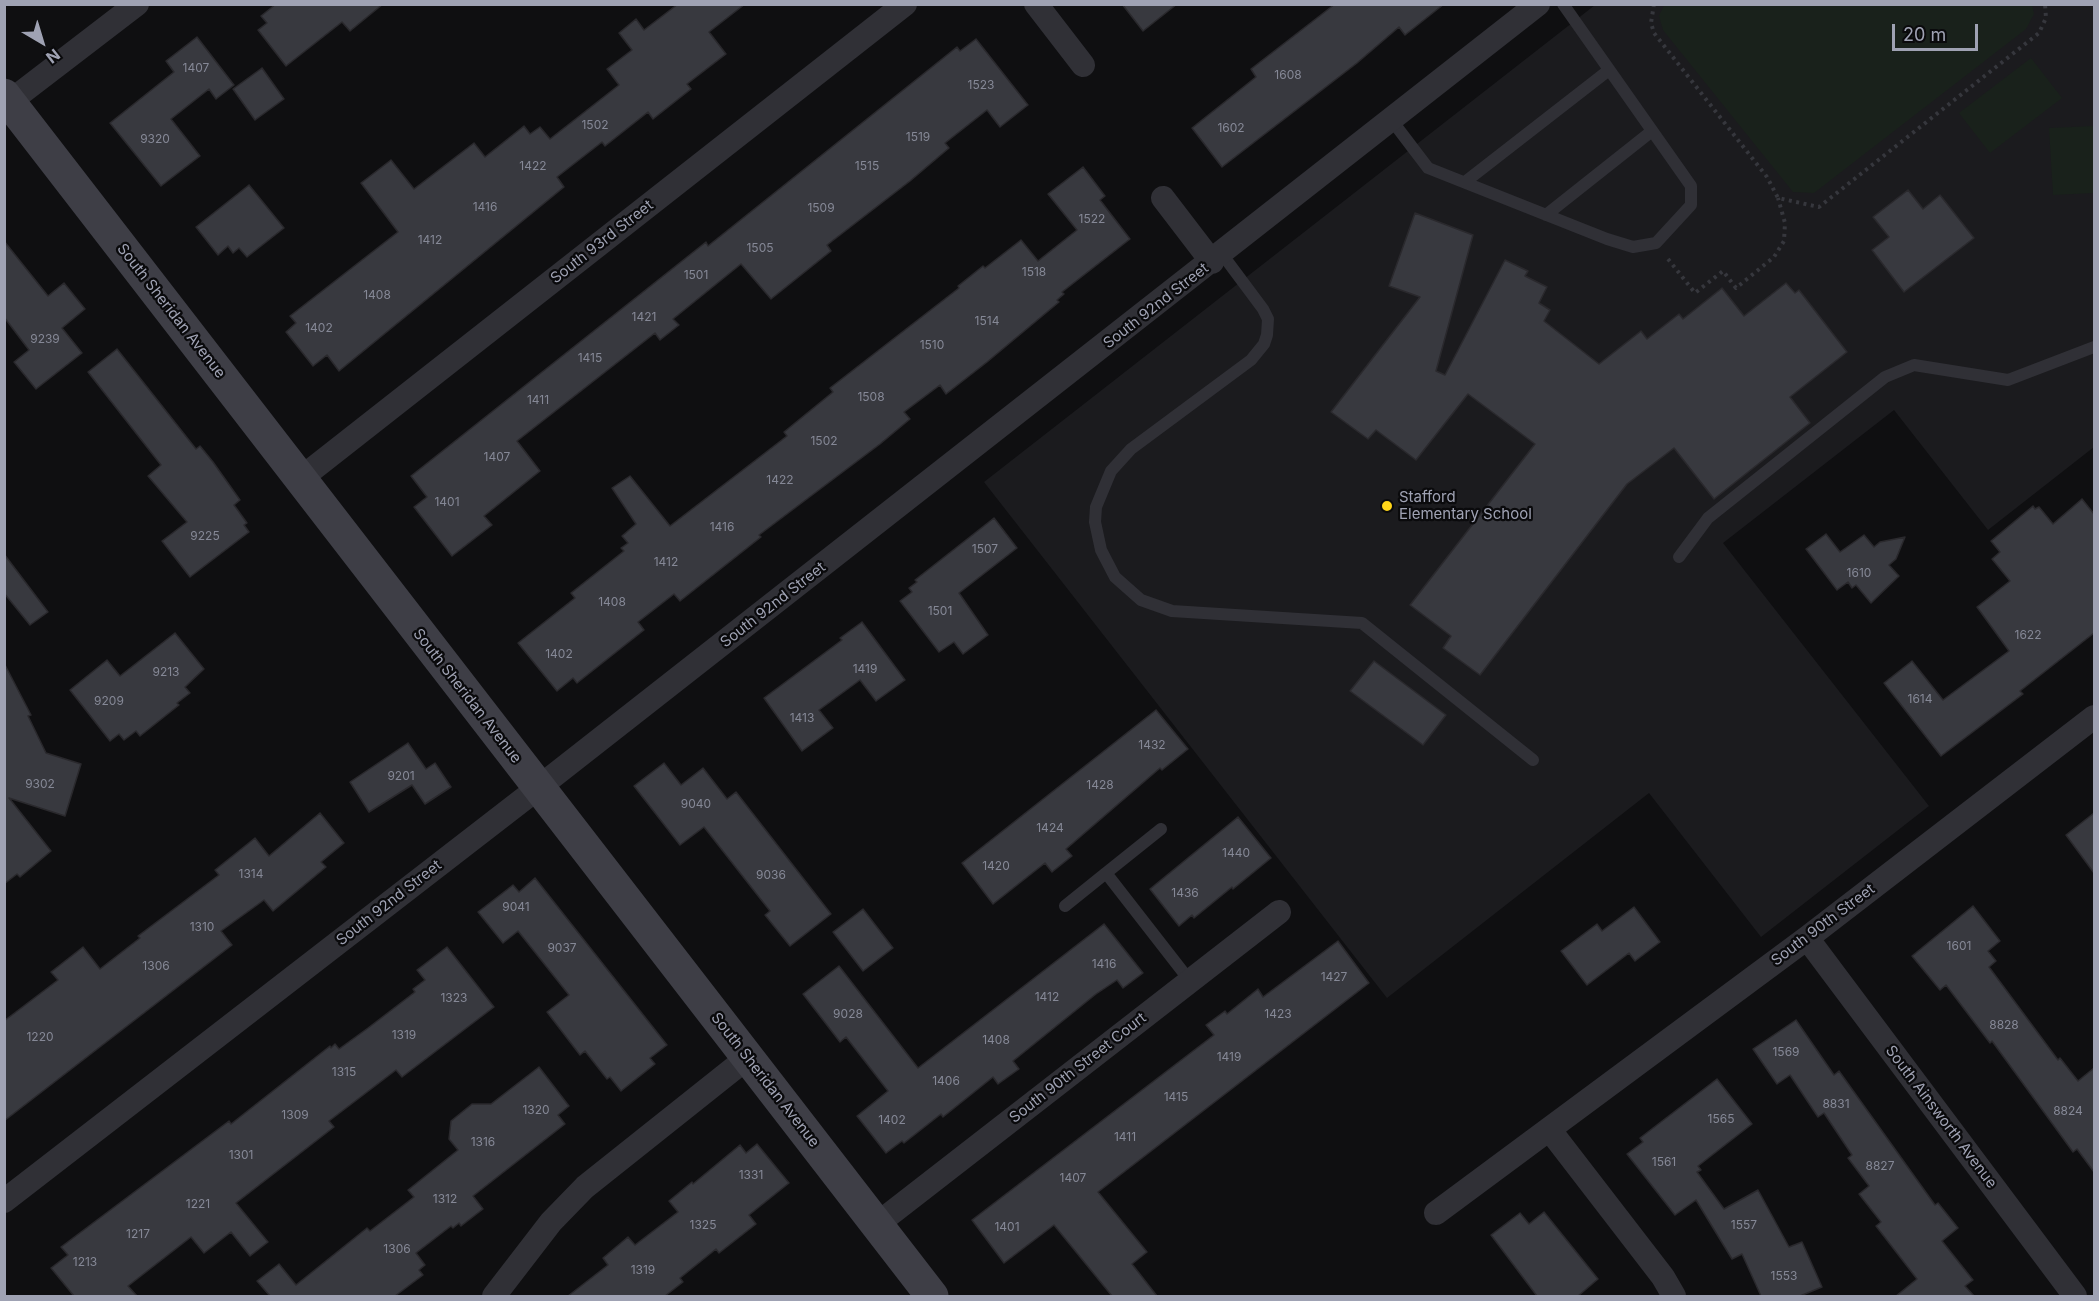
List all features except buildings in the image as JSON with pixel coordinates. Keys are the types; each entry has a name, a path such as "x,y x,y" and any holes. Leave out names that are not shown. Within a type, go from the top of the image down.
{"street":[{"path":"7,101 137,4"},
{"name":"South 93rd Street","path":"300,479 905,4"},
{"path":"1036,4 1083,64"},
{"name":"South 92nd Street","path":"4,1201 538,788 1217,258 1390,118 1538,4"},
{"name":"South Sheridan Avenue","path":"7,101 932,1296"},
{"path":"1163,198 1217,258"},
{"name":"South 90th Street","path":"1436,1213 1807,938 2094,717"},
{"name":"South 90th Street Court","path":"876,1225 1279,912"},
{"name":"South Ainsworth Avenue","path":"1807,938 2075,1296"},
{"path":"494,1296 551,1222 585,1187 747,1058"},
{"path":"1549,1129 1663,1277 1674,1296"}],"lane":[{"path":"1390,118 1428,168 1633,247 1656,243 1691,205 1691,186 1563,4"},
{"path":"1465,182 1609,70"},
{"path":"1546,215 1652,131"},
{"path":"1217,258 1263,309 1268,319 1267,335 1264,344 1251,360 1131,449 1110,471 1096,507 1095,522 1101,550 1115,578 1141,600 1172,611 1362,623 1533,760"},
{"path":"1679,557 1708,518 1885,377 1914,365 2008,380 2094,347"},
{"path":"1065,906 1161,829"},
{"path":"1106,873 1190,981"}],"path":[{"path":"1654,4 1650,23 1654,33 1767,177 1778,198 1785,223 1784,241 1774,257 1736,288 1723,271 1695,292 1656,243"},
{"path":"1778,198 1819,207 2039,33 2046,18 2044,4"}],"shaded area":[{"path":"2032,4 2034,14 2026,29 1814,193 1793,192 1663,30 1659,16 1664,5"},
{"name":"Stafford Elementary School","path":"1595,5 2094,5 2094,447 1988,530 1894,410 1723,543 1929,806 1761,937 1649,793 1387,998 984,482"},
{"path":"2031,58 2062,98 1990,153 1959,113"},
{"path":"2094,126 2094,193 2053,195 2049,128"}],"place":[{"name":"Stafford Elementary School","path":"1387,506"}]}
